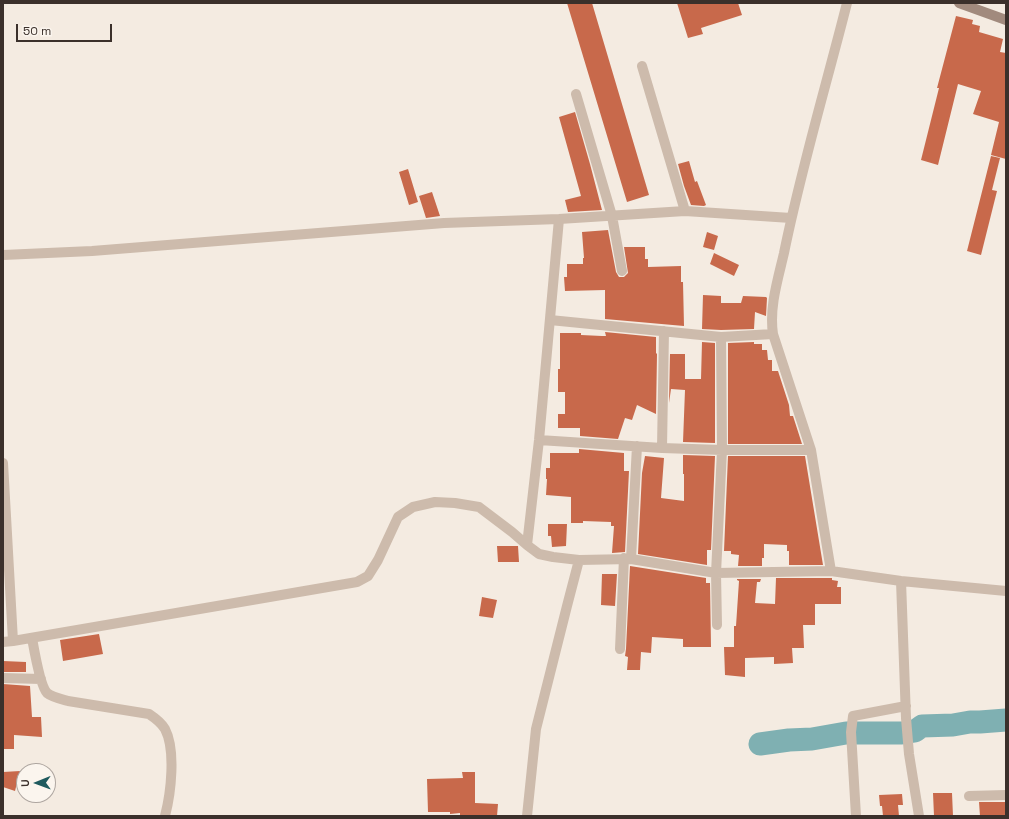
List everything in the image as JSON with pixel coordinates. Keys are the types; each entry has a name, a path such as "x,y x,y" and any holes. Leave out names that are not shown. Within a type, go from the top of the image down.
{"main road":[{"path":"959,3 1006,20"}],"street":[{"path":"831,571 811,450 773,334 771,322 791,218 848,3"},
{"path":"642,66 685,211"},
{"path":"576,94 612,216 622,271"},
{"path":"3,255 92,252 444,223 559,219 685,211 791,218"},
{"path":"527,545 539,440 559,219"},
{"path":"550,320 721,337 773,334"},
{"path":"662,448 664,331"},
{"path":"717,625 716,572 722,450 721,337"},
{"path":"539,440 662,448 811,450"},
{"path":"620,650 637,446"},
{"path":"3,463 4,515 14,641"},
{"path":"3,642 357,582 368,576 378,560 398,517 413,507 435,502 455,503 479,507 539,554 553,558 580,560 627,559 716,572 831,571 901,581 1006,591"},
{"path":"527,816 536,730 580,560"},
{"path":"901,581 906,718 909,754 919,816"},
{"path":"32,638 41,679 47,692 57,698 142,712 156,718 164,727 168,736 170,748 171,777 165,816"},
{"path":"3,678 41,679"},
{"path":"856,816 852,732 853,716 906,706"},
{"path":"969,796 1006,795"}],"building":[{"path":"567,3 592,3 649,195 627,202"},
{"path":"677,3 738,3 742,15 701,28 703,34 688,38"},
{"path":"956,16 973,20 972,24 980,26 979,32 1003,39 1000,52 1006,53 1006,159 991,155 999,122 973,114 981,91 958,84 938,165 921,160 939,88 937,88"},
{"path":"575,112 602,210 568,212 565,200 581,196 559,117"},
{"path":"991,156 1000,158 992,190 997,191 981,255 967,251"},
{"path":"689,161 695,182 697,181 706,205 704,206 691,205 684,186 678,164"},
{"path":"408,169 418,202 409,205 399,172"},
{"path":"432,192 440,216 426,218 419,196"},
{"path":"608,230 616,272 619,277 624,277 628,273 624,247 645,247 645,259 648,259 648,267 681,266 684,326 605,319 605,290 565,291 564,277 567,277 567,264 583,264 582,232"},
{"path":"707,232 718,236 714,250 703,247"},
{"path":"714,253 739,265 734,276 710,264"},
{"path":"703,295 721,296 721,303 741,303 743,296 766,297 766,316 755,312 754,329 702,329"},
{"path":"605,332 656,337 656,414 637,405 632,420 625,418 618,439 580,436 580,428 558,428 558,414 565,414 565,392 558,392 558,369 560,369 560,333 581,333 581,335 606,336"},
{"path":"702,342 715,343 715,443 683,442 685,390 671,389 669,403 670,354 685,354 685,379 701,379"},
{"path":"754,342 754,344 762,344 762,350 767,350 768,360 772,360 772,371 778,371 789,405 790,416 793,416 802,444 728,444 728,343"},
{"path":"579,449 624,453 624,471 629,471 625,552 612,553 614,526 611,526 611,522 583,521 583,523 571,523 571,497 546,495 546,468 550,468 550,453 579,453"},
{"path":"683,455 715,456 711,550 707,550 707,565 638,554 642,473 645,456 664,458 661,498 684,501"},
{"path":"728,456 805,456 823,565 789,565 789,551 787,551 787,545 764,544 764,558 762,558 762,566 738,566 739,555 731,554 731,551 724,551"},
{"path":"548,524 567,524 566,546 552,547 551,536 548,536"},
{"path":"497,546 518,546 519,562 498,562"},
{"path":"630,566 706,578 706,583 710,583 711,647 683,647 683,639 652,637 651,653 641,652 640,670 627,670 628,657 625,656"},
{"path":"602,574 617,574 615,606 601,605"},
{"path":"776,578 832,578 832,580 838,581 837,587 841,587 841,604 815,604 815,625 803,625 804,648 792,648 793,663 774,664 774,657 745,658 745,677 725,675 724,647 734,647 734,626 736,626 739,581 737,579 761,579 760,582 757,582 755,603 775,604"},
{"path":"482,597 497,600 493,618 479,616"},
{"path":"99,634 103,654 63,661 60,640"},
{"path":"3,661 26,662 26,672 3,672"},
{"path":"3,684 30,686 32,717 41,717 42,737 14,735 14,749 3,749"},
{"path":"16,771 15,791 3,787 3,772"},
{"path":"462,772 475,772 475,803 498,804 497,816 460,816 460,813 450,814 450,812 428,812 427,779 463,778"},
{"path":"933,793 952,793 953,816 934,816"},
{"path":"902,794 903,805 898,805 899,816 883,816 879,795"},
{"path":"979,802 1005,802 1006,816 980,816"}],"waterway":[{"path":"760,744 789,740 812,739 846,733 902,733 915,731 922,726 953,725 970,722 1006,720"}]}
